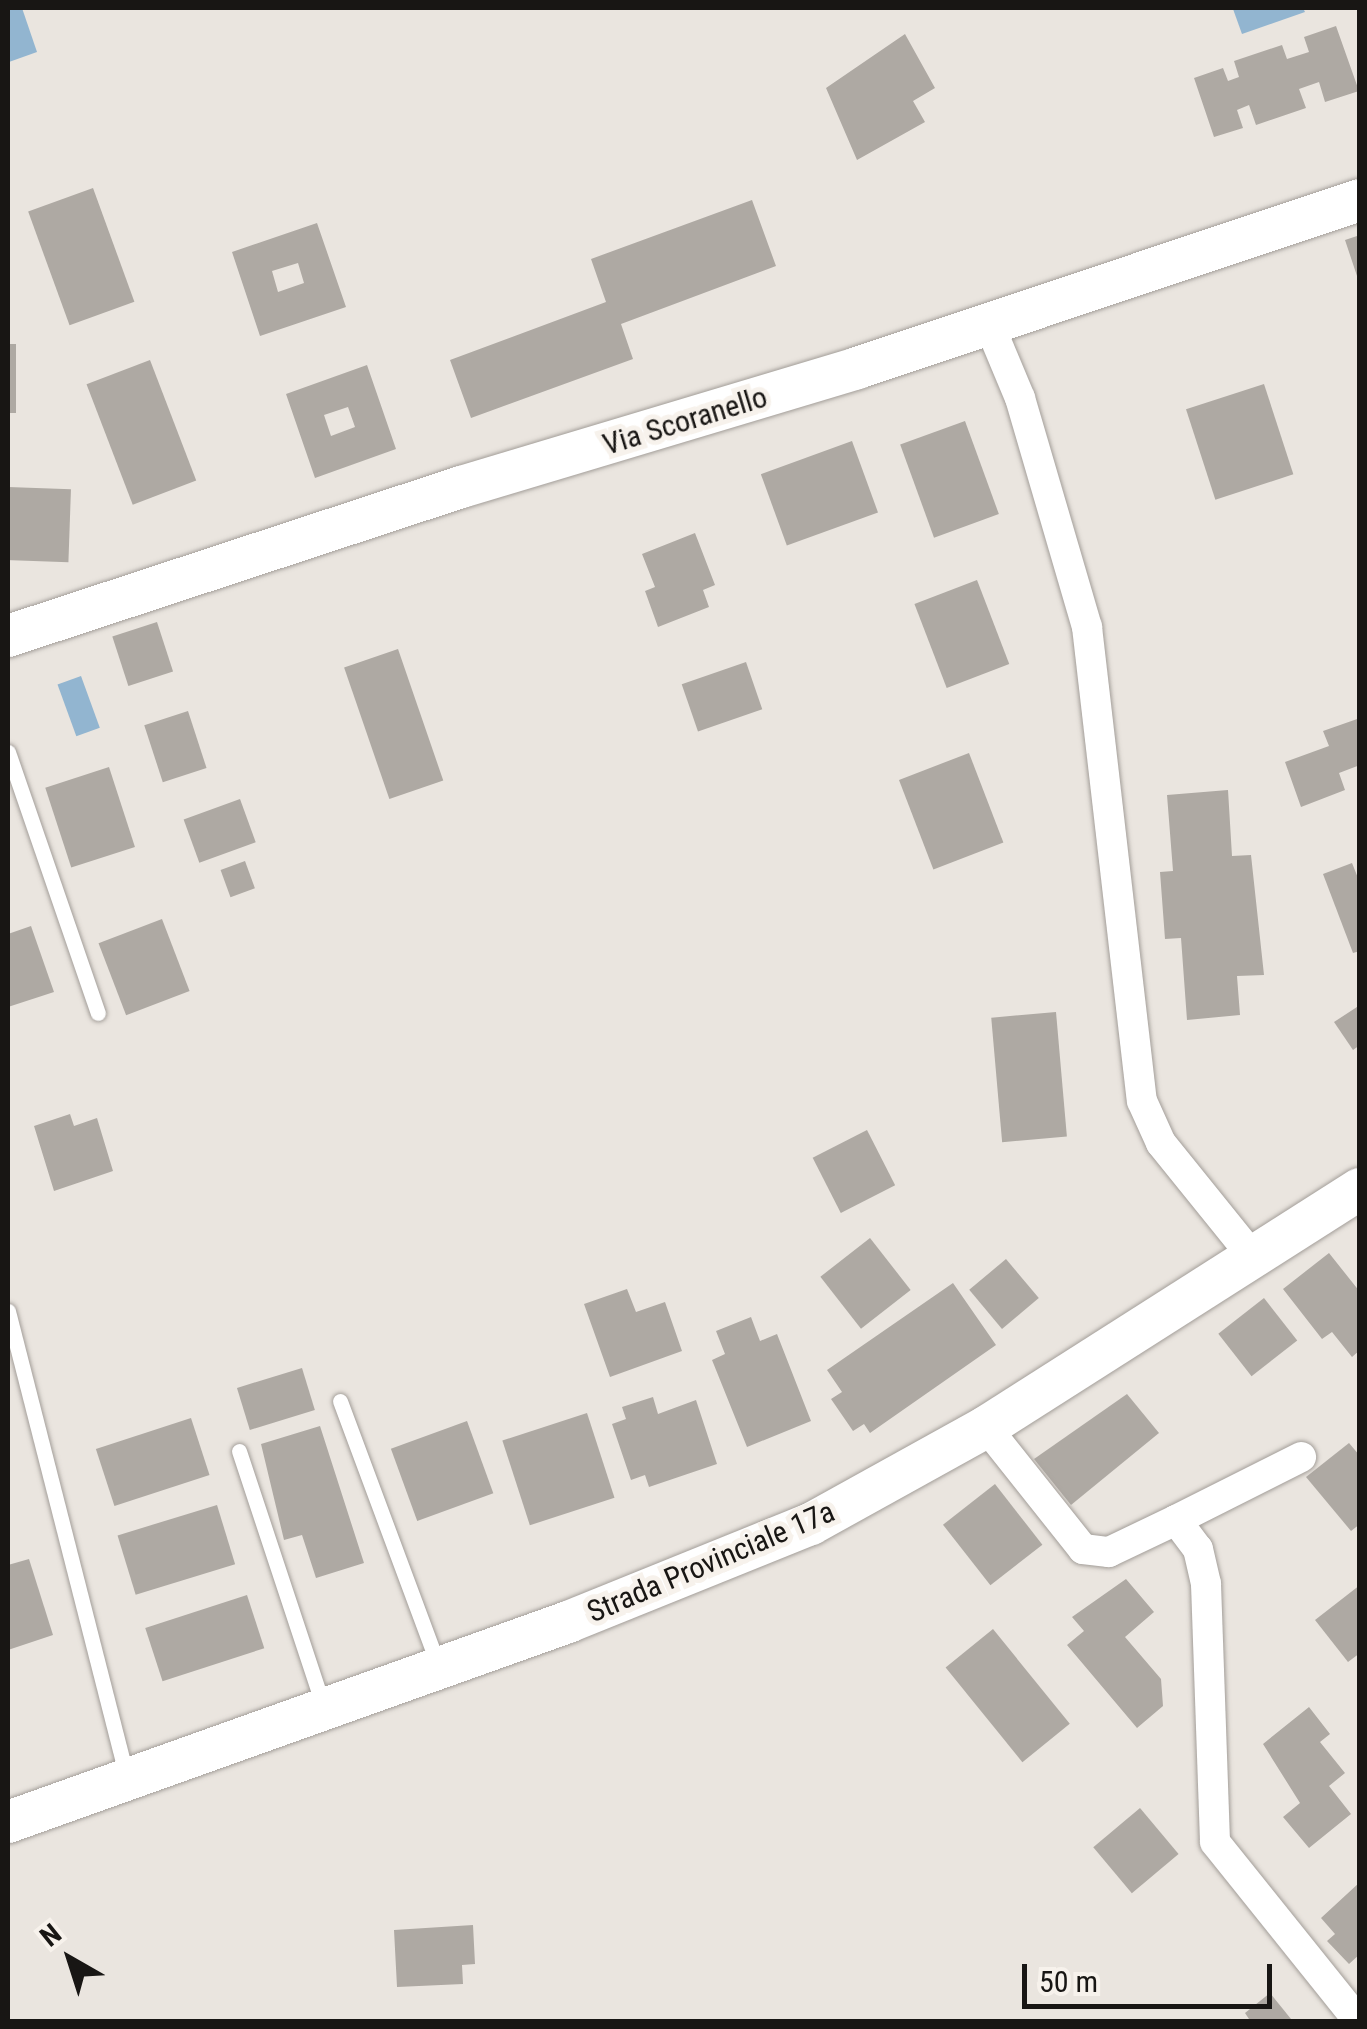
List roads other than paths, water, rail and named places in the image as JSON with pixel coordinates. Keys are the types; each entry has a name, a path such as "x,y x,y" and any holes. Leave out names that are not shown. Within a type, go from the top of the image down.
{"main road":[{"name":"Via Scoranello","path":"8,636 989,324 1360,200"},
{"name":"Strada Provinciale 17a","path":"8,1822 439,1668 810,1524 986,1427 1360,1189"}],"street":[{"path":"989,324 1025,415 1087,627 1142,1102 1160,1143 1253,1258"},
{"path":"986,1427 1090,1553 1109,1552 1301,1457"},
{"path":"1176,1520 1205,1571 1215,1842 1358,2022"}],"lane":[{"path":"8,752 98,1013"},
{"path":"8,1311 128,1779"},
{"path":"340,1401 439,1668"},
{"path":"239,1451 324,1709"}],"water":[{"path":"8,8 22,8 37,52 9,62"},
{"path":"1303,8 1305,12 1242,34 1233,9"},
{"path":"81,676 100,728 76,736 58,685"}]}
